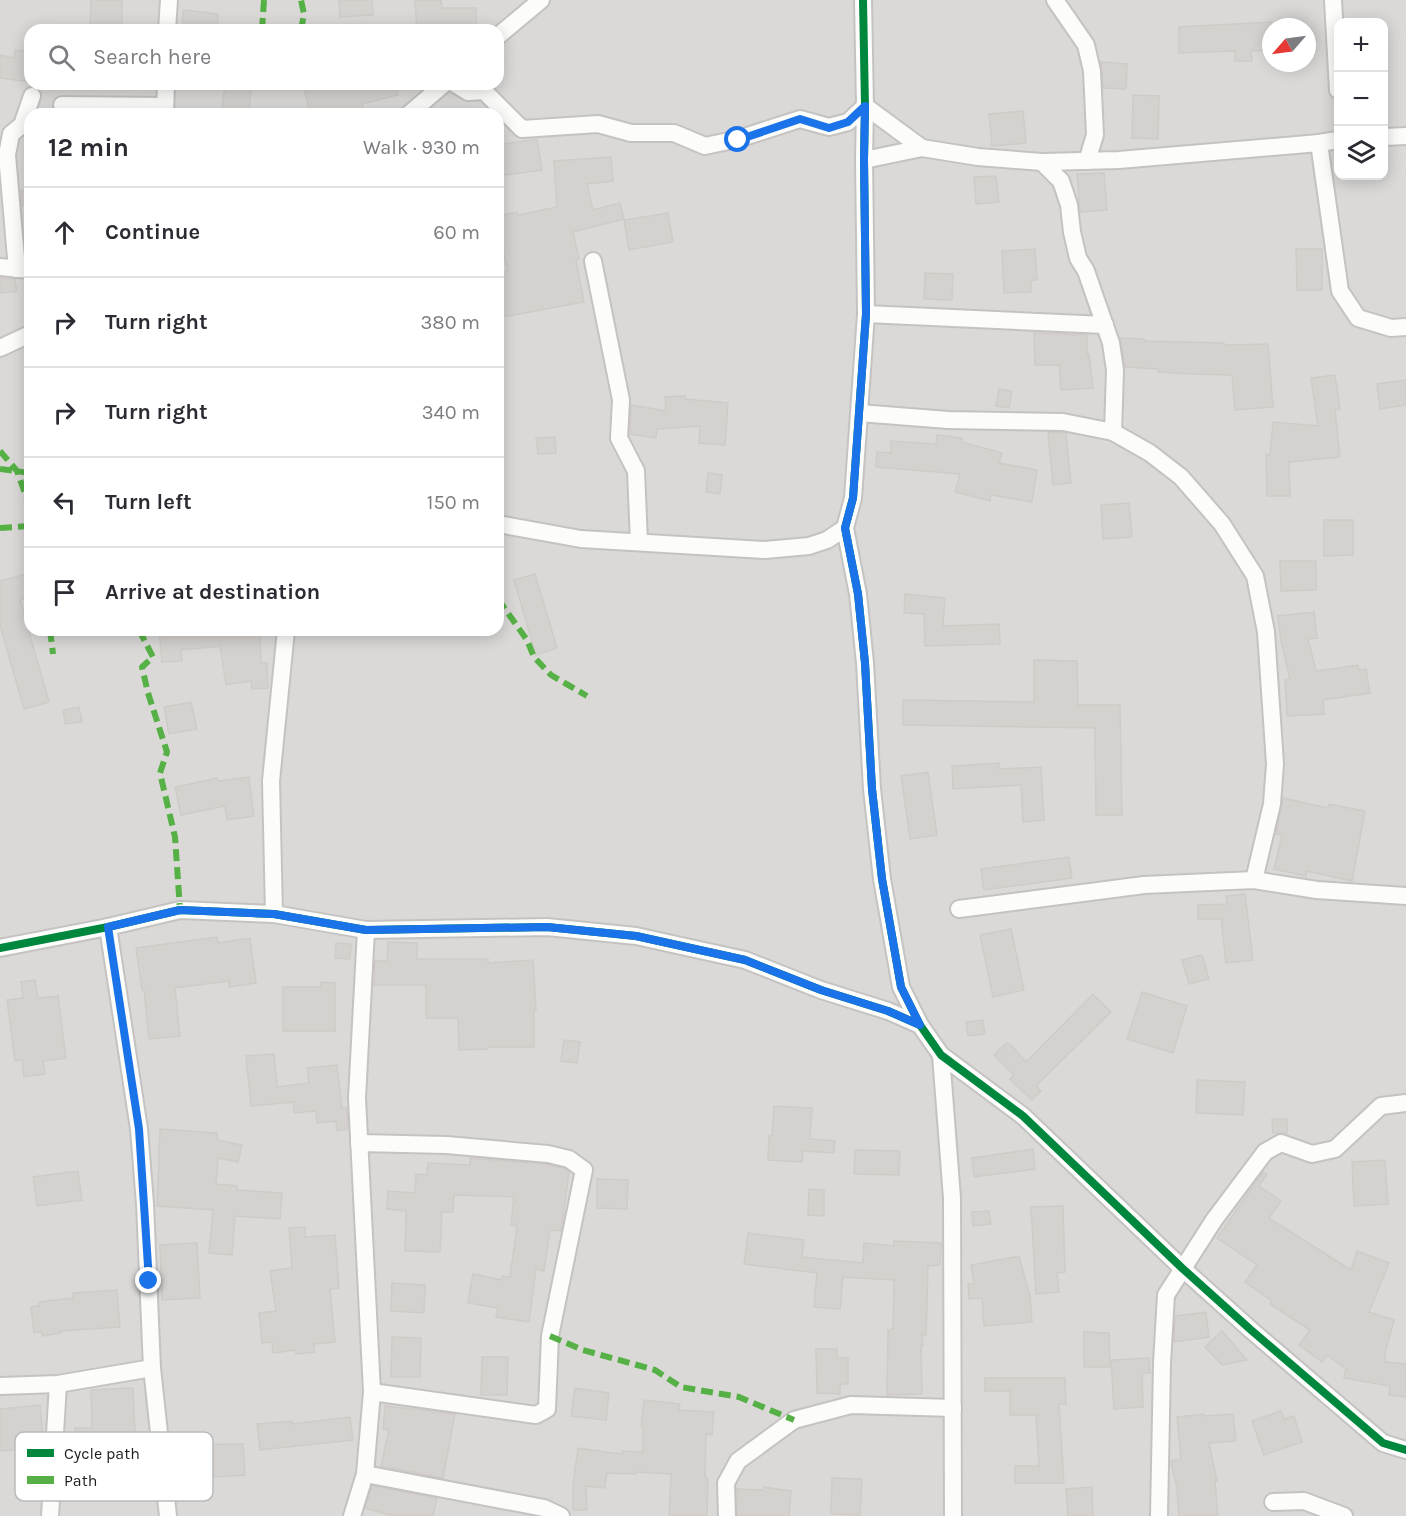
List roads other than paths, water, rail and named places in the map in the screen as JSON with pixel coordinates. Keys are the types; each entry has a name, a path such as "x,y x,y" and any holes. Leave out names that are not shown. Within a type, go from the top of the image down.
{"street":[{"path":"167,24 169,0"},
{"path":"504,31 541,0"},
{"path":"863,0 866,314 853,498 845,528 858,594 865,663 872,789 882,879 901,987 920,1025 941,1055 1023,1116 1182,1268 1383,1443 1406,1450"},
{"path":"1055,0 1086,45 1092,71 1095,135 1088,161"},
{"path":"1333,0 1337,72"},
{"path":"165,108 166,90"},
{"path":"416,108 437,90"},
{"path":"465,90 468,92 484,91 501,108"},
{"path":"28,108 32,96"},
{"path":"62,105 124,108"},
{"path":"504,111 522,129 598,124 631,133 674,132 705,146 738,140 800,119 829,128 848,122 865,106"},
{"path":"865,106 922,148"},
{"path":"0,267 24,269 8,155 11,134 22,125 24,119"},
{"path":"1388,137 1406,136"},
{"path":"864,160 922,148 978,157 1042,162 1119,160 1319,144 1334,141"},
{"path":"1319,144 1340,291 1358,318 1391,328 1406,327"},
{"path":"1042,162 1061,181 1069,205 1078,258 1086,271 1111,342 1115,370 1113,432"},
{"path":"593,261 621,400 618,438 636,471 639,542"},
{"path":"866,314 1105,325"},
{"path":"0,348 24,337"},
{"path":"859,413 948,420 1063,422 1113,432 1150,453 1181,477 1222,524 1255,576 1266,632 1275,764 1272,804 1254,880"},
{"path":"504,525 581,538 765,550 808,546 827,540 845,528"},
{"path":"274,914 271,781 285,636"},
{"path":"959,909 1144,885 1254,880 1317,890 1406,896"},
{"path":"0,948 180,910 274,914 366,930 547,927 636,936 745,960 821,990 888,1011 920,1025"},
{"path":"108,927 139,1129 145,1204 152,1368 159,1432"},
{"path":"352,1516 365,1474 372,1392 357,1098 366,930"},
{"path":"941,1055 951,1198 953,1516"},
{"path":"1159,1516 1162,1363 1166,1295 1182,1268 1265,1152 1281,1143 1312,1154 1335,1149 1381,1106 1406,1103"},
{"path":"359,1143 447,1145 548,1154 569,1159 584,1170 550,1336 547,1409 536,1415 372,1392"},
{"path":"0,1386 58,1384 152,1368"},
{"path":"55,1432 58,1384"},
{"path":"727,1516 726,1483 738,1461 794,1420 851,1405 953,1407"},
{"path":"365,1474 544,1508 561,1516"},
{"path":"50,1516 51,1501"},
{"path":"166,1501 168,1516"},
{"path":"1273,1502 1304,1501 1344,1516"}]}
